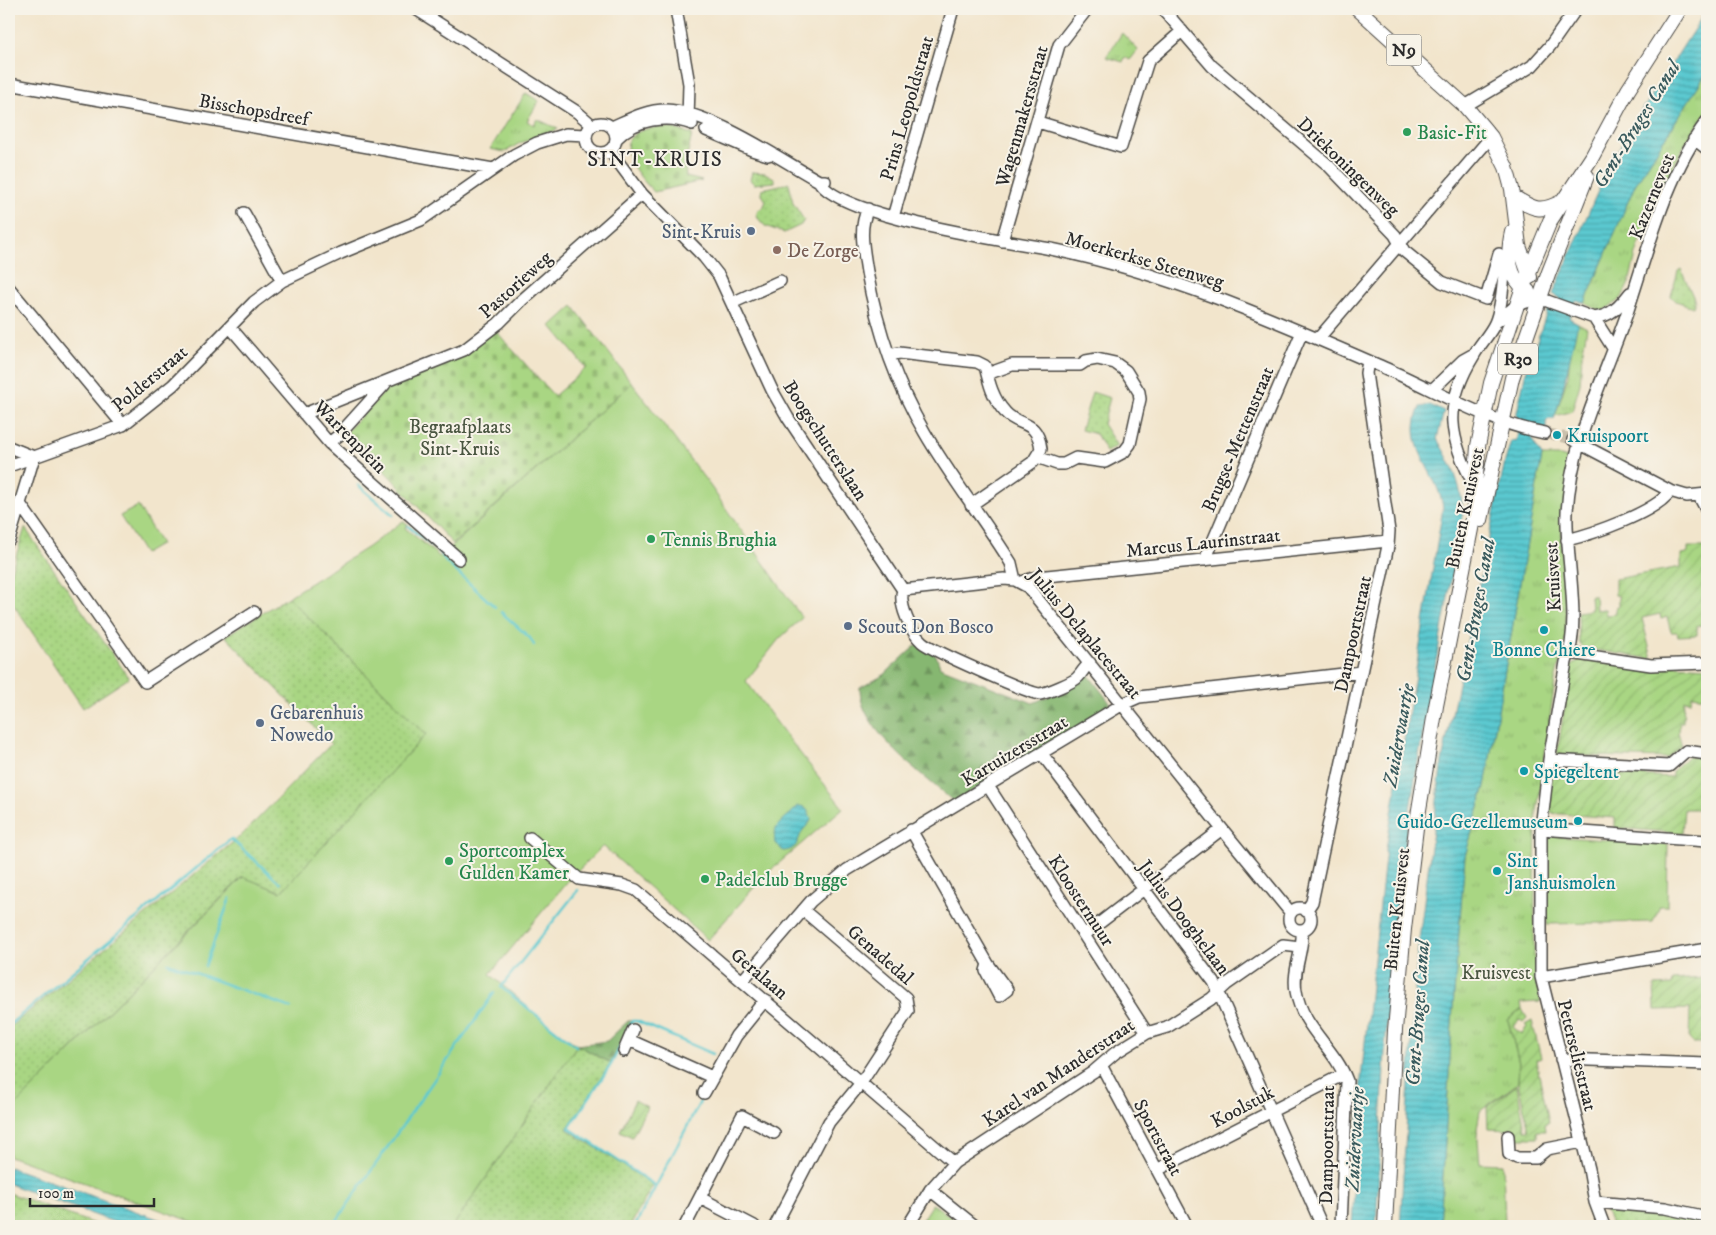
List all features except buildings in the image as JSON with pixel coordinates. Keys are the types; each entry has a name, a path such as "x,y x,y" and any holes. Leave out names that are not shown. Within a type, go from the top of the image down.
{"main road":[{"name":"N9","path":"1358,9 1465,106 1491,137 1506,167 1514,197 1514,224 1518,246 1528,273 1545,300"},
{"name":"R30","path":"1484,414 1500,353 1528,273 1550,222 1592,157 1628,90 1680,9"},
{"name":"R30","path":"1502,422 1512,378 1545,300 1592,157"},
{"path":"1514,197 1536,209 1549,208 1565,200"},
{"name":"N9","path":"1514,224 1504,250 1511,270 1523,287 1545,300"},
{"name":"Buiten Kruisvest","path":"1385,1226 1395,1030 1416,828 1436,706 1473,519 1478,446 1484,414"},
{"name":"Buiten Kruisvest","path":"1392,1226 1403,1031 1411,930 1423,841 1443,707 1502,422"}],"street":[{"path":"416,9 577,112 589,130 590,149 602,154 610,151 615,145 614,132 602,123 589,130"},
{"path":"676,9 689,84 688,118"},
{"name":"Prins Leopoldstraat","path":"893,216 953,9"},
{"name":"Wagenmakersstraat","path":"1002,241 1060,45 1087,9"},
{"name":"Driekoningenweg","path":"1163,9 1212,66 1328,165 1395,235 1404,251 1442,282 1486,299 1504,250"},
{"path":"1465,106 1532,66 1550,46 1576,9"},
{"path":"1038,122 1121,148 1148,61 1182,31"},
{"name":"Bisschopsdreef","path":"9,84 493,169"},
{"name":"Moerkerkse Steenweg","path":"614,132 635,116 667,110 756,143 776,157 819,181 823,188 854,205 1002,241 1052,249 1198,289 1302,332 1502,422 1518,428 1540,432"},
{"path":"566,134 573,128 577,112"},
{"name":"Kazernevest","path":"1576,441 1613,348 1669,193 1694,139 1707,122"},
{"name":"Polderstraat","path":"9,466 123,425 173,385 254,302 282,281 341,253 421,220 493,169 537,143 566,134 589,130"},
{"path":"1318,339 1491,137"},
{"path":"1694,139 1707,149"},
{"name":"Boogschutterslaan","path":"610,151 642,194 704,257 719,276 772,390 788,418 903,590"},
{"name":"Pastorieweg","path":"304,414 464,350 499,324 521,300 642,194"},
{"name":"Julius Delaplacestraat","path":"868,209 863,219 864,252 869,284 894,369 924,432 1011,563 1019,581 1034,592 1291,913"},
{"path":"244,213 282,281"},
{"path":"1494,324 1500,304 1504,250"},
{"path":"732,303 780,281"},
{"path":"9,288 123,425"},
{"name":"Kazernevest","path":"1594,318 1612,312 1635,288"},
{"path":"1432,390 1463,360 1474,354 1494,324 1517,305 1545,300 1594,318 1613,348"},
{"name":"Warrenplein","path":"230,327 329,443 459,559"},
{"name":"Brugse-Mettenstraat","path":"1205,560 1302,332"},
{"path":"889,355 899,352 970,360 984,366 989,386 1004,411 1013,419 1031,426 1038,437 1041,449 1037,457 971,504"},
{"name":"Buiten Kruisvest","path":"1474,354 1461,380 1452,414 1453,435 1468,474 1476,488"},
{"path":"987,374 1012,364 1080,365 1092,359 1115,363 1126,371 1139,392 1140,399 1130,444 1127,449 1105,462 1076,458 1064,464 1057,464 1037,457"},
{"name":"Dampoortstraat","path":"1341,1226 1348,1100 1344,1074 1308,1025 1298,1004 1295,976 1302,930 1309,924 1310,917 1306,911 1312,902 1388,541 1389,531 1366,373 1368,361"},
{"path":"329,443 392,380"},
{"path":"1576,441 1670,491 1687,496 1703,495 1707,511"},
{"name":"Kruisvest","path":"1541,978 1541,829 1549,760 1566,662 1570,653 1572,608 1567,511 1576,441"},
{"path":"9,447 34,457 9,540"},
{"path":"1567,540 1597,531 1649,509 1660,503 1670,491"},
{"path":"20,504 144,682 254,612"},
{"name":"Marcus Laurinstraat","path":"903,590 1019,581 1038,577 1388,541"},
{"path":"903,590 901,596 903,605 921,641 987,674 1033,693 1043,694 1075,680 1083,668 1090,663"},
{"path":"1570,653 1651,665 1707,663"},
{"name":"Kartuizersstraat","path":"742,981 804,910 826,887 847,870 1123,704 1139,697 1361,672"},
{"path":"1549,760 1669,766 1686,751 1707,754"},
{"name":"Julius Dooghelaan","path":"1042,754 1214,982 1322,1226"},
{"name":"Kloostermuur","path":"988,786 1147,1033"},
{"path":"1084,936 1222,829"},
{"path":"1541,829 1707,841"},
{"path":"911,830 988,964"},
{"name":"Geralaan","path":"530,838 579,879 622,885 636,890 954,1163"},
{"path":"1302,930 1295,929 1290,925 1289,918 1291,913 1300,909 1306,911"},
{"name":"Genadedal","path":"775,1226 829,1122 861,1083 908,1011 906,998 804,910"},
{"name":"Karel van Manderstraat","path":"908,1226 930,1190 954,1163 1147,1033 1168,1027 1211,999 1218,991 1283,945 1300,946"},
{"path":"1541,978 1707,949"},
{"name":"Peterseliestraat","path":"1541,978 1595,1202 1604,1226"},
{"path":"704,1093 736,1036 766,1000"},
{"path":"624,1051 631,1035 712,1077"},
{"path":"1561,1058 1707,1064"},
{"name":"Sportstraat","path":"1101,1065 1187,1226"},
{"name":"Koolstuk","path":"1157,1170 1344,1074"},
{"path":"685,1226 742,1116 774,1132"},
{"path":"1508,1136 1509,1154 1517,1158 1536,1158 1547,1149 1582,1142"},
{"path":"930,1190 975,1226"},
{"path":"700,1198 754,1226"},
{"path":"1595,1202 1665,1208 1707,1217"}],"green space":[{"path":"1122,33 1138,50 1130,60 1125,57 1123,62 1106,57"},
{"path":"1707,72 1707,112 1686,142 1652,209 1636,254 1629,283 1621,299 1601,312 1585,303 1635,185"},
{"path":"526,93 539,101 527,121 534,125 537,119 558,129 520,143 505,152 490,149"},
{"path":"668,127 692,134 685,167 686,177 702,181 654,192 635,169 629,158 627,148 629,140 636,133 649,129"},
{"path":"752,172 765,173 774,178 775,182 754,184 750,180"},
{"path":"789,183 793,203 804,220 801,225 784,233 765,226 756,216 758,210 763,208 766,201 761,193 762,189"},
{"path":"1681,269 1695,301 1693,307 1676,301 1671,296 1678,271"},
{"name":"Begraafplaats Sint-Kruis","path":"573,306 632,383 453,544 347,431 394,382 495,330 554,396 586,368 551,326"},
{"path":"1578,323 1587,328 1580,384 1572,411 1555,416 1568,376 1570,354"},
{"name":"Sportcomplex Gulden Kamer","path":"632,383 711,487 802,618 779,639 746,681 843,808 764,876 708,940 603,846 567,882 490,974 539,1017 577,1045 453,1226 205,1226 9,1156 9,1112 243,877 281,892 426,734 288,597 368,547 403,521 408,524 405,528 440,557"},
{"path":"1092,392 1110,398 1103,424 1117,446 1106,452 1096,434 1081,430"},
{"name":"Kruisvest","path":"1542,456 1561,456 1573,460 1561,537 1566,590 1566,637 1555,681 1536,818 1534,953 1537,987 1541,1002 1521,1003 1522,1009 1508,1020 1519,1063 1518,1083 1480,1111 1477,1129 1480,1163 1503,1164 1505,1226 1440,1226 1453,1006 1465,856 1485,786"},
{"path":"138,506 161,544 144,554 120,516"},
{"path":"25,528 129,678 83,708 9,598 9,578"},
{"path":"1688,547 1707,547 1707,626 1697,625 1697,635 1678,636 1677,632 1671,632 1667,617 1661,619 1660,614 1642,618 1652,659 1583,648 1579,642 1578,612 1591,610 1590,596 1595,596 1596,610 1605,609 1606,615 1616,614 1616,607 1619,606 1619,596 1615,595 1615,579 1681,567 1681,554 1688,553"},
{"path":"288,597 426,734 281,892 242,877 9,1112 9,1028 243,834 331,744 225,636"},
{"path":"920,644 936,655 940,667 1033,703 1078,683 1087,673 1111,704 1109,709 954,802 911,766 882,736 870,720 863,704 860,688 884,675 914,647"},
{"path":"1580,659 1707,667 1707,697 1692,695 1691,701 1684,700 1683,722 1680,722 1678,732 1682,746 1667,758 1557,755 1571,666"},
{"path":"1688,756 1707,759 1707,809 1684,809 1682,833 1615,828 1615,818 1547,813 1553,771 1672,777 1672,772"},
{"path":"1547,836 1668,844 1667,906 1660,906 1653,922 1547,924"},
{"path":"1707,954 1707,1043 1693,1043 1689,1039 1690,1009 1655,1010 1654,986 1672,985 1673,980 1704,978 1702,955"},
{"path":"1522,1009 1527,1018 1523,1022 1520,1020 1513,1027 1521,1034 1527,1027 1525,1025 1532,1021 1541,1058 1536,1060 1549,1122 1544,1124 1545,1131 1537,1131 1537,1138 1512,1138 1512,1130 1488,1129 1487,1107 1517,1085 1525,1130 1529,1130 1518,1083 1519,1063 1508,1020"},
{"path":"628,1021 631,1021 611,1063 577,1045 607,1041"},
{"path":"577,1045 611,1063 567,1129 653,1185 630,1226 453,1226"},
{"path":"635,1100 647,1107 632,1137 620,1131"},
{"path":"9,1193 100,1226 9,1226"},
{"path":"932,1204 936,1206 961,1225 918,1226"},
{"path":"1608,1207 1663,1211 1707,1220 1707,1226 1611,1226 1606,1210"}],"water":[{"name":"Gent-Bruges Canal","path":"1707,9 1707,72 1635,185 1585,303 1576,301 1569,318 1578,323 1554,419 1549,419 1546,422 1546,428 1535,426 1532,440 1542,456 1485,786 1465,856 1453,1006 1440,1226 1400,1226 1417,956 1442,761 1505,461 1511,441 1516,442 1521,419 1516,417 1525,375 1548,309 1555,311 1560,298 1553,294 1608,168 1627,134"},
{"path":"1430,405 1444,411 1437,439 1448,459 1459,487 1462,520 1418,759 1397,903 1387,1024 1376,1226 1352,1226 1361,1079 1386,849 1443,508 1435,482 1418,447 1415,434 1420,407"},
{"path":"798,806 807,810 811,820 801,833 795,846 783,851 775,842 774,835 778,825"},
{"path":"9,1167 178,1226 126,1226 114,1222 9,1184"}],"waterway":[{"path":"358,485 393,515"},
{"path":"408,526 441,553 445,561 495,607"},
{"path":"501,612 530,638 534,645"},
{"path":"9,1025 231,839 280,883"},
{"path":"576,1046 501,987 578,890"},
{"path":"205,966 230,898"},
{"path":"168,963 291,1008"},
{"path":"333,1226 494,993"},
{"path":"630,1027 632,1021 637,1021 713,1054"},
{"path":"620,1047 612,1063 569,1128 656,1186"},
{"path":"635,1226 700,1102"}],"tunnel":[{"path":"1545,433 1572,439"}],"place":[{"name":"Basic-Fit","path":"1407,132"},
{"name":"Sint-Kruis","path":"751,231"},
{"name":"De Zorge","path":"777,250"},
{"name":"Kruispoort","path":"1557,435"},
{"name":"Tennis Brughia","path":"651,539"},
{"name":"Scouts Don Bosco","path":"848,626"},
{"name":"Bonne Chiere","path":"1544,630"},
{"name":"Gebarenhuis Nowedo","path":"260,723"},
{"name":"Spiegeltent","path":"1524,771"},
{"name":"Guido-Gezellemuseum","path":"1578,821"},
{"name":"Sportcomplex Gulden Kamer","path":"449,861"},
{"name":"Sint Janshuismolen","path":"1497,871"},
{"name":"Padelclub Brugge","path":"705,879"}],"district":[{"name":"SINT-KRUIS","path":"655,159"}],"water label":[{"name":"Zuidervaartje","path":"1398,735"},
{"name":"Zuidervaartje","path":"1354,1139"}]}
